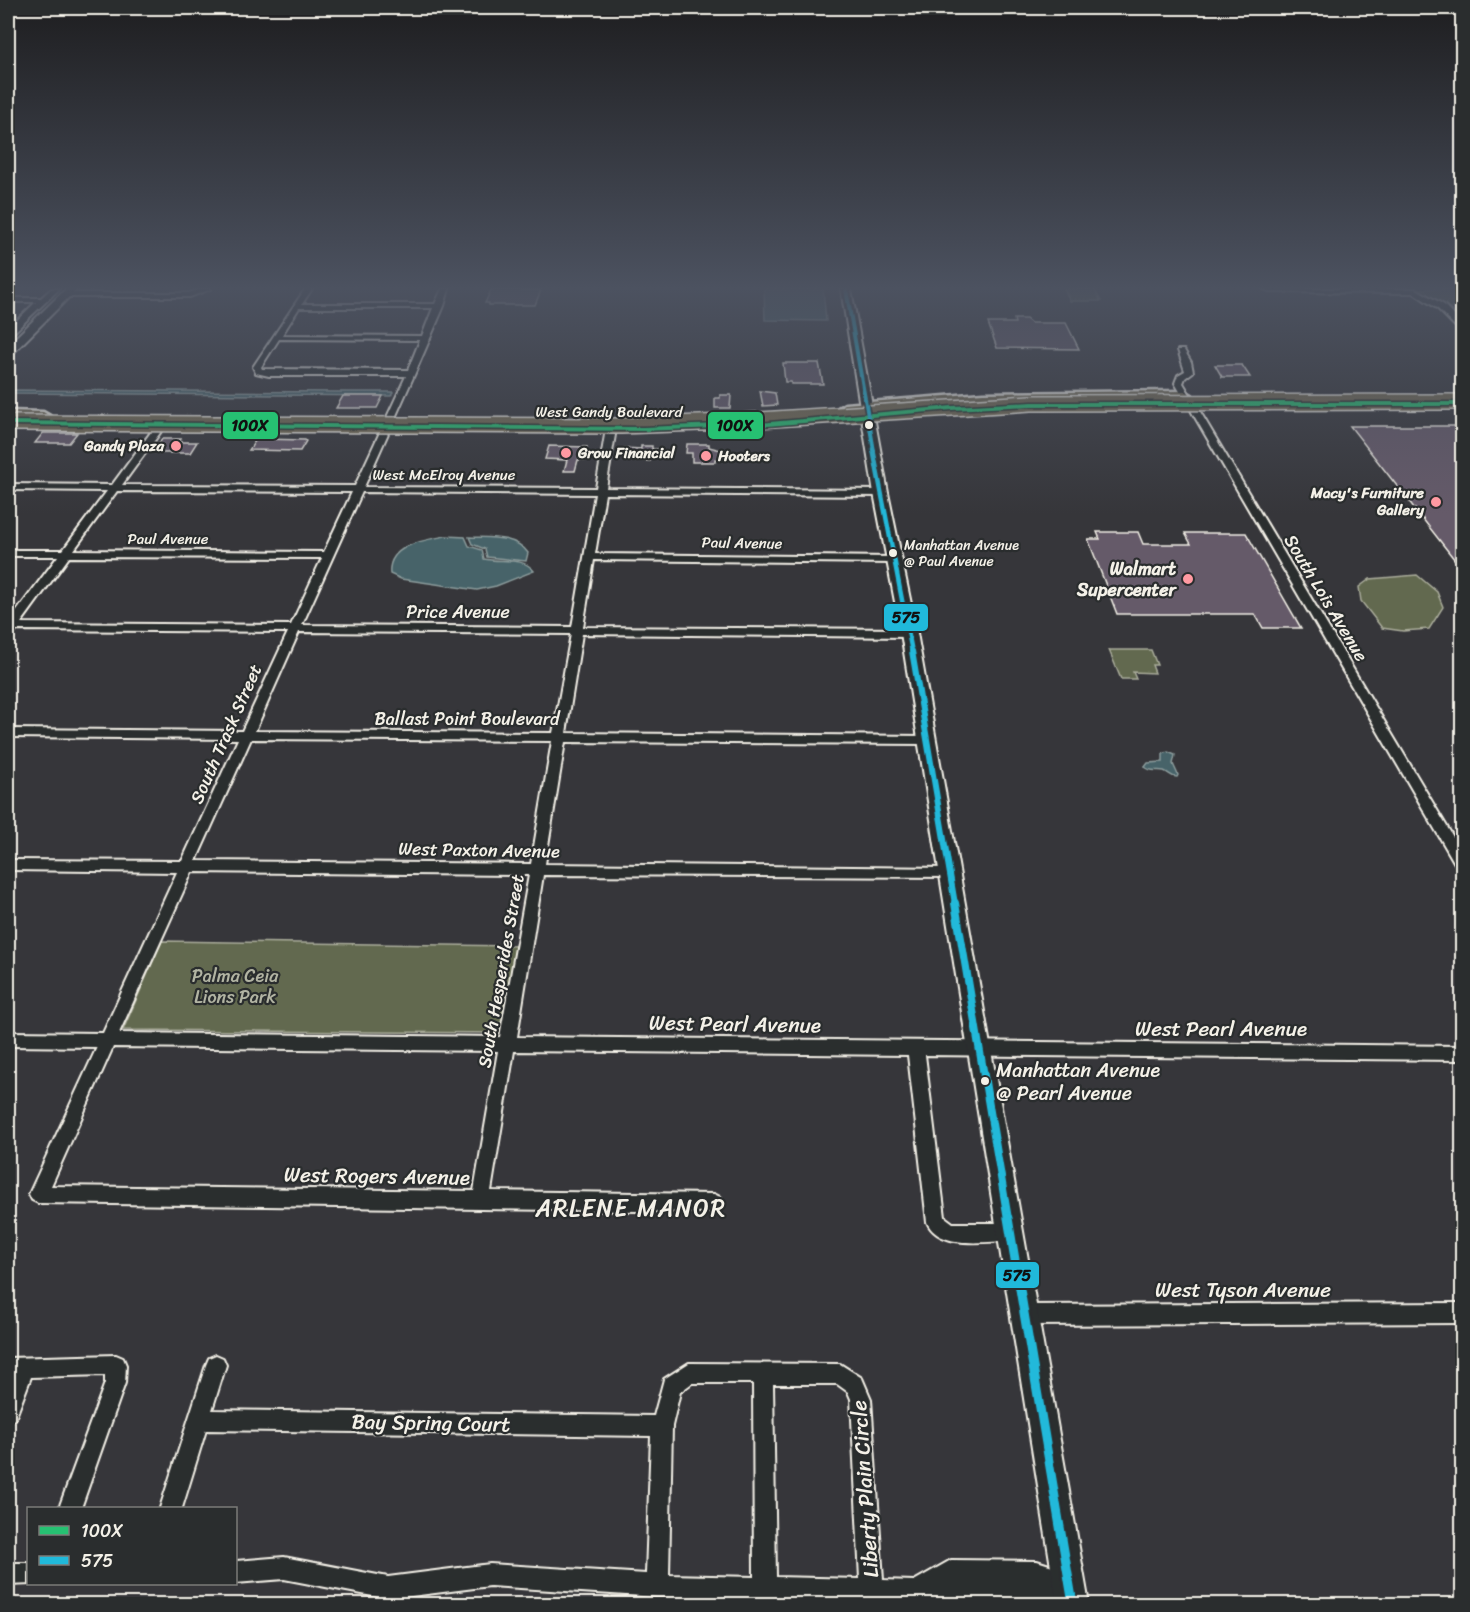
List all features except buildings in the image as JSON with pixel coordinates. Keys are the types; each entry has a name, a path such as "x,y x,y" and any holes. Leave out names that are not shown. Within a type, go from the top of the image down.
{"highway":[{"path":"8,416 622,422 706,420 1057,398 1462,400"},
{"path":"8,423 621,426 716,423 1031,403 1462,400"}],"main road":[{"name":"West Gandy Boulevard","path":"387,423 479,419 659,424 769,424 891,406 984,398 1067,395 1434,404 1462,400"},
{"path":"1189,399 1401,396 1462,400"},
{"name":"West Gandy Boulevard","path":"867,411 1189,399"},
{"path":"8,416 291,425 387,423"},
{"path":"8,423 129,426 163,422"},
{"name":"West Gandy Boulevard","path":"387,423 524,429 611,429 659,424"},
{"path":"524,429 555,425 659,424"}],"street":[{"path":"259,364 257,367 259,371 268,373 411,373"},
{"name":"South Trask Street","path":"38,1194 415,364"},
{"path":"237,1572 284,1568 388,1588 490,1575 657,1586 916,1592 951,1571 979,1582 1040,1593 1071,1594 909,633 881,493 859,364"},
{"path":"1187,364 1189,372 1181,377 1179,383 1189,399"},
{"name":"South Lois Avenue","path":"1189,399 1462,863"},
{"path":"9,628 163,422"},
{"name":"South Hesperides Street","path":"481,1200 611,429"},
{"name":"West McElroy Avenue","path":"8,487 881,493"},
{"name":"Paul Avenue","path":"8,553 328,555"},
{"name":"Paul Avenue","path":"590,557 894,560"},
{"name":"Price Avenue","path":"9,628 909,633"},
{"name":"Ballast Point Boulevard","path":"8,733 927,740"},
{"name":"West Paxton Avenue","path":"8,865 950,873"},
{"name":"West Pearl Avenue","path":"8,1039 1462,1053"},
{"path":"916,1049 936,1222 950,1232 1010,1232"},
{"name":"West Rogers Avenue","path":"38,1194 714,1203"},
{"name":"West Tyson Avenue","path":"1024,1314 1462,1312"},
{"path":"8,1412 16,1368 116,1365 115,1383 71,1507"},
{"path":"172,1507 216,1365"},
{"name":"Liberty Plain Circle","path":"657,1586 662,1426 671,1386 688,1373 840,1374 855,1385 861,1399 872,1591"},
{"path":"763,1374 765,1588"},
{"name":"Bay Spring Court","path":"199,1420 662,1426"},
{"path":"8,1574 27,1574"}],"green space":[{"path":"1417,575 1437,592 1443,607 1429,629 1403,631 1382,628 1361,601 1359,587 1370,579"},
{"path":"1109,650 1151,650 1157,665 1152,665 1155,673 1133,672 1136,679 1121,679"},
{"name":"Palma Ceia Lions Park","path":"162,941 518,946 501,1033 123,1030"}],"water":[{"path":"8,390 393,392 391,396 8,393"},
{"path":"446,536 465,537 469,546 482,550 484,559 524,563 534,571 496,586 477,590 401,579 390,574 394,556 401,550 418,542"},
{"path":"469,537 509,540 523,547 528,553 526,561 487,557 485,549 472,544"},
{"path":"1168,752 1175,755 1173,764 1177,777 1164,771 1145,767 1148,763 1163,762 1163,754"}],"transit line":[{"name":"575","path":"859,364 881,493 909,633 1073,1604"},
{"name":"100X","path":"8,423 643,429 769,424 952,408 1032,404 1462,404"}],"place":[{"name":"Gandy Plaza","path":"176,446"},
{"name":"Grow Financial","path":"566,453"},
{"name":"Hooters","path":"706,456"},
{"name":"Macy's Furniture Gallery","path":"1436,502"},
{"name":"Manhattan Avenue @ Paul Avenue","path":"893,553"},
{"name":"Walmart Supercenter","path":"1188,579"},
{"name":"Manhattan Avenue @ Pearl Avenue","path":"985,1081"}],"district":[{"name":"ARLENE MANOR","path":"631,1208"}]}
